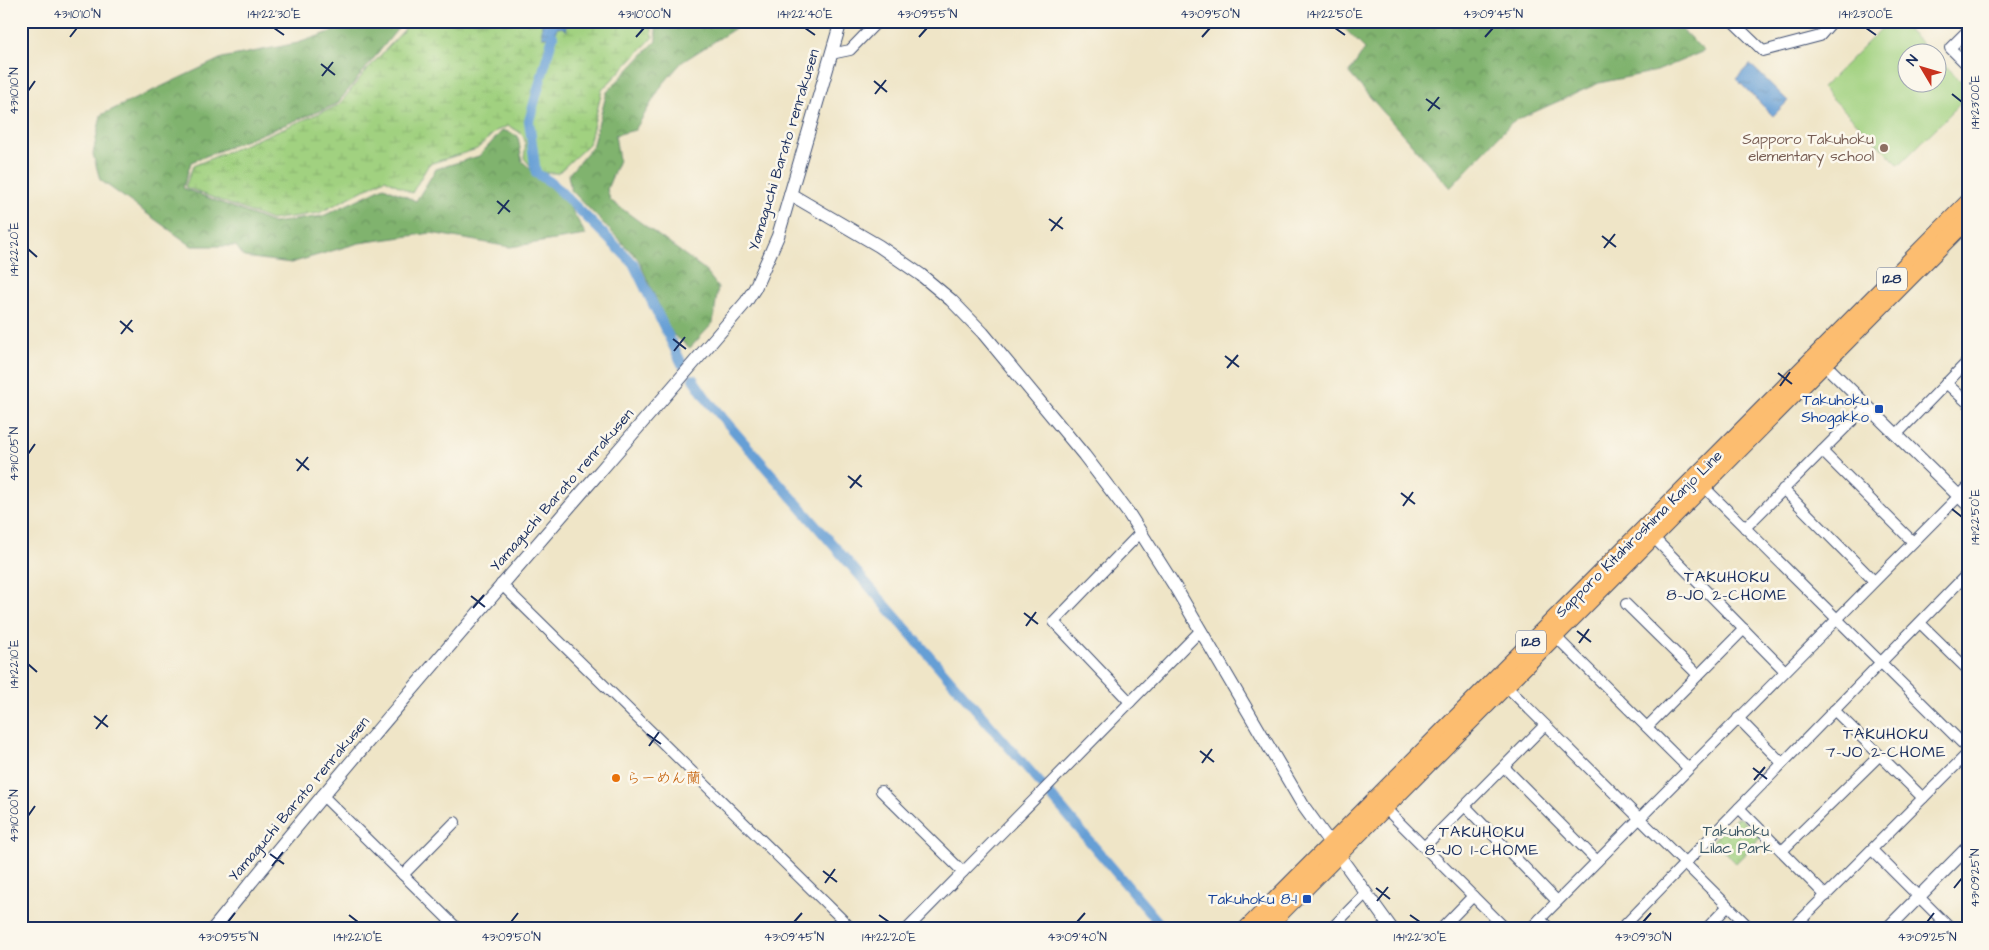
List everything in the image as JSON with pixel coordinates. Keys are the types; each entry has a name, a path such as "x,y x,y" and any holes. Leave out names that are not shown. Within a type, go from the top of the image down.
{"main road":[{"name":"Sapporo Kitahiroshima Kanjo Line","path":"1820,360 1968,202"},
{"name":"Sapporo Kitahiroshima Kanjo Line","path":"1246,929 1334,849 1820,360 1968,219"},
{"name":"Sapporo Kitahiroshima Kanjo Line","path":"1265,929 1334,849 1385,808 1501,681 1554,636 1653,537 1699,482"}],"street":[{"name":"Yamaguchi Barato renrakusen","path":"213,929 322,796 501,584 746,302 755,288 778,236 841,21"},
{"path":"831,54 850,50 878,21"},
{"path":"1739,23 1763,51 1820,36 1833,21"},
{"path":"1968,30 1950,48 1968,66"},
{"path":"790,194 879,246 921,275 951,300 983,333 1084,455 1141,532 1304,807 1392,929"},
{"path":"1820,360 1968,506"},
{"path":"1896,434 1968,361"},
{"path":"1946,383 1968,403"},
{"path":"1745,528 1867,406"},
{"path":"1822,451 1913,542"},
{"path":"1699,482 1968,751 1792,929"},
{"path":"1530,929 1968,487"},
{"path":"1784,489 1874,581"},
{"path":"1130,702 1054,622 1141,532"},
{"path":"1653,537 1786,670"},
{"path":"1621,929 1968,574"},
{"path":"1960,582 1968,590"},
{"path":"501,584 852,929"},
{"path":"1626,604 1698,675"},
{"path":"1920,623 1968,670"},
{"path":"1646,727 1744,629"},
{"path":"907,929 1200,631"},
{"path":"1554,636 1688,768"},
{"path":"1501,681 1751,929"},
{"path":"1834,710 1923,798"},
{"path":"1738,718 1782,763"},
{"path":"1424,847 1545,725"},
{"path":"1782,851 1880,755"},
{"path":"1504,767 1597,861"},
{"path":"881,791 963,872"},
{"path":"322,796 458,929"},
{"path":"1464,806 1557,901"},
{"path":"1385,808 1506,929"},
{"path":"1739,808 1826,896"},
{"path":"402,874 455,822"},
{"path":"1887,929 1968,847"},
{"path":"1872,850 1951,929"},
{"path":"1331,929 1366,893"},
{"path":"1441,929 1473,896"},
{"path":"1706,929 1728,906"},
{"path":"1540,919 1550,929"}],"green space":[{"path":"347,21 404,21 337,104 191,162 183,188 273,223 323,216 384,187 416,201 436,169 479,156 503,130 518,136 522,161 569,205 586,235 510,247 431,233 359,243 291,263 244,257 236,246 192,246 100,180 93,154 101,115 222,58 298,43 339,29"},
{"path":"408,21 542,21 543,37 553,36 557,28 563,27 566,30 564,21 645,21 651,24 653,37 602,90 589,144 558,173 536,173 524,158 524,138 519,132 508,126 496,131 477,149 429,164 412,193 385,179 319,213 271,220 185,187 193,166 339,105 364,73 404,30"},
{"path":"653,21 745,22 682,62 662,85 635,130 615,135 619,160 607,189 610,200 704,269 718,287 713,323 690,348 671,333 638,259 571,190 568,175 592,147 607,92 656,41 656,24"},
{"path":"1337,21 1673,21 1704,51 1657,71 1599,83 1512,122 1450,188 1349,73 1365,49"},
{"path":"1889,21 1899,21 1921,42 1896,42 1896,92 1946,92 1946,66 1968,88 1968,96 1899,165 1822,88"},
{"name":"Takuhoku Lilac Park","path":"1736,818 1740,818 1761,837 1736,863 1713,840"}],"water":[{"path":"542,21 564,21 567,31 563,27 557,28 553,36 542,37"},
{"path":"1750,64 1788,101 1773,116 1736,79"}],"waterway":[{"path":"553,36 529,121 536,173 552,183 633,263 682,364"},
{"path":"693,379 708,401 1041,784"},
{"path":"1047,791 1164,929"}],"place":[{"name":"Sapporo Takuhoku elementary school","path":"1884,148"},
{"name":"Takuhoku Shogakko","path":"1879,409"},
{"name":"らーめん蘭","path":"616,778"},
{"name":"Takuhoku 8-1","path":"1307,899"}],"district":[{"name":"TAKUHOKU 8-JO 2-CHOME","path":"1727,586"},
{"name":"TAKUHOKU 7-JO 2-CHOME","path":"1886,743"},
{"name":"TAKUHOKU 8-JO 1-CHOME","path":"1482,841"}]}
